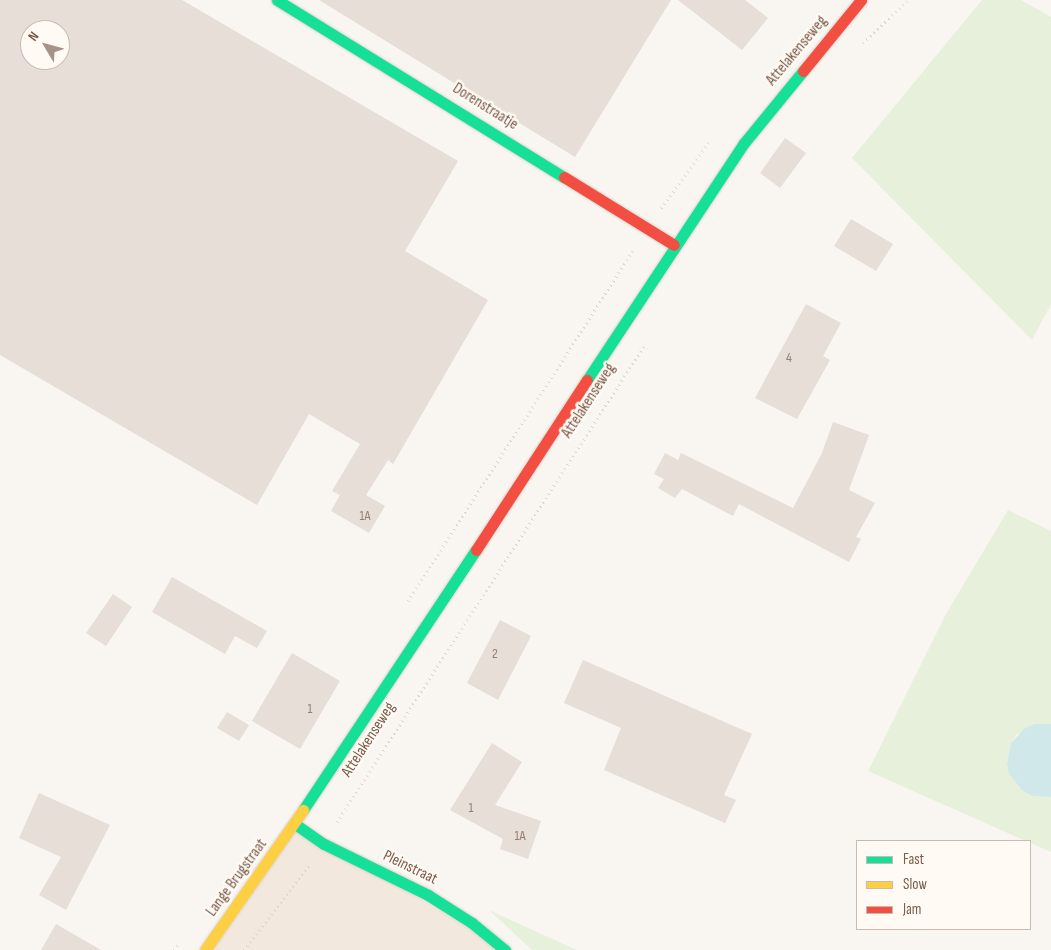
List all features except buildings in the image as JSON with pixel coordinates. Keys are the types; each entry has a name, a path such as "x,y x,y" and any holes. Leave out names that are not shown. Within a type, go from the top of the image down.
{"street":[{"name":"Dorenstraatje","path":"277,0 674,245"},
{"name":"Attelakenseweg","path":"295,824 674,245 759,122 861,0"},
{"name":"Pleinstraat","path":"295,824 324,844 428,895 472,923 505,950"},
{"name":"Lange Brugstraat","path":"205,950 295,824"}],"path":[{"path":"859,46 908,0"},
{"name":"Attelakenseweg","path":"324,844 647,340"},
{"path":"244,950 324,844"}],"shaded area":[{"path":"295,824 505,950 205,950"}],"green space":[{"path":"982,0 1021,0 1051,17 1051,304 1032,340 852,158"},
{"path":"1008,510 1051,531 1051,724 1017,734 1011,743 1007,764 1009,774 1023,791 1032,796 1051,797 1051,852 1031,843 1031,840 1024,840 868,771 946,614"},
{"path":"489,910 548,937 577,950 532,950"}],"water":[{"path":"1035,724 1051,724 1051,797 1032,796 1023,791 1009,774 1007,764 1011,743 1025,728"}],"traffic: fast":[{"path":"277,0 564,177"},
{"path":"587,380 744,143 803,71"},
{"path":"303,810 476,550"},
{"path":"295,824 324,844 428,895 472,923 505,950"}],"traffic: slow":[{"path":"205,950 303,810"}],"traffic: jam":[{"path":"803,71 861,0"},
{"path":"564,177 674,245"},
{"path":"476,550 587,380"}]}
